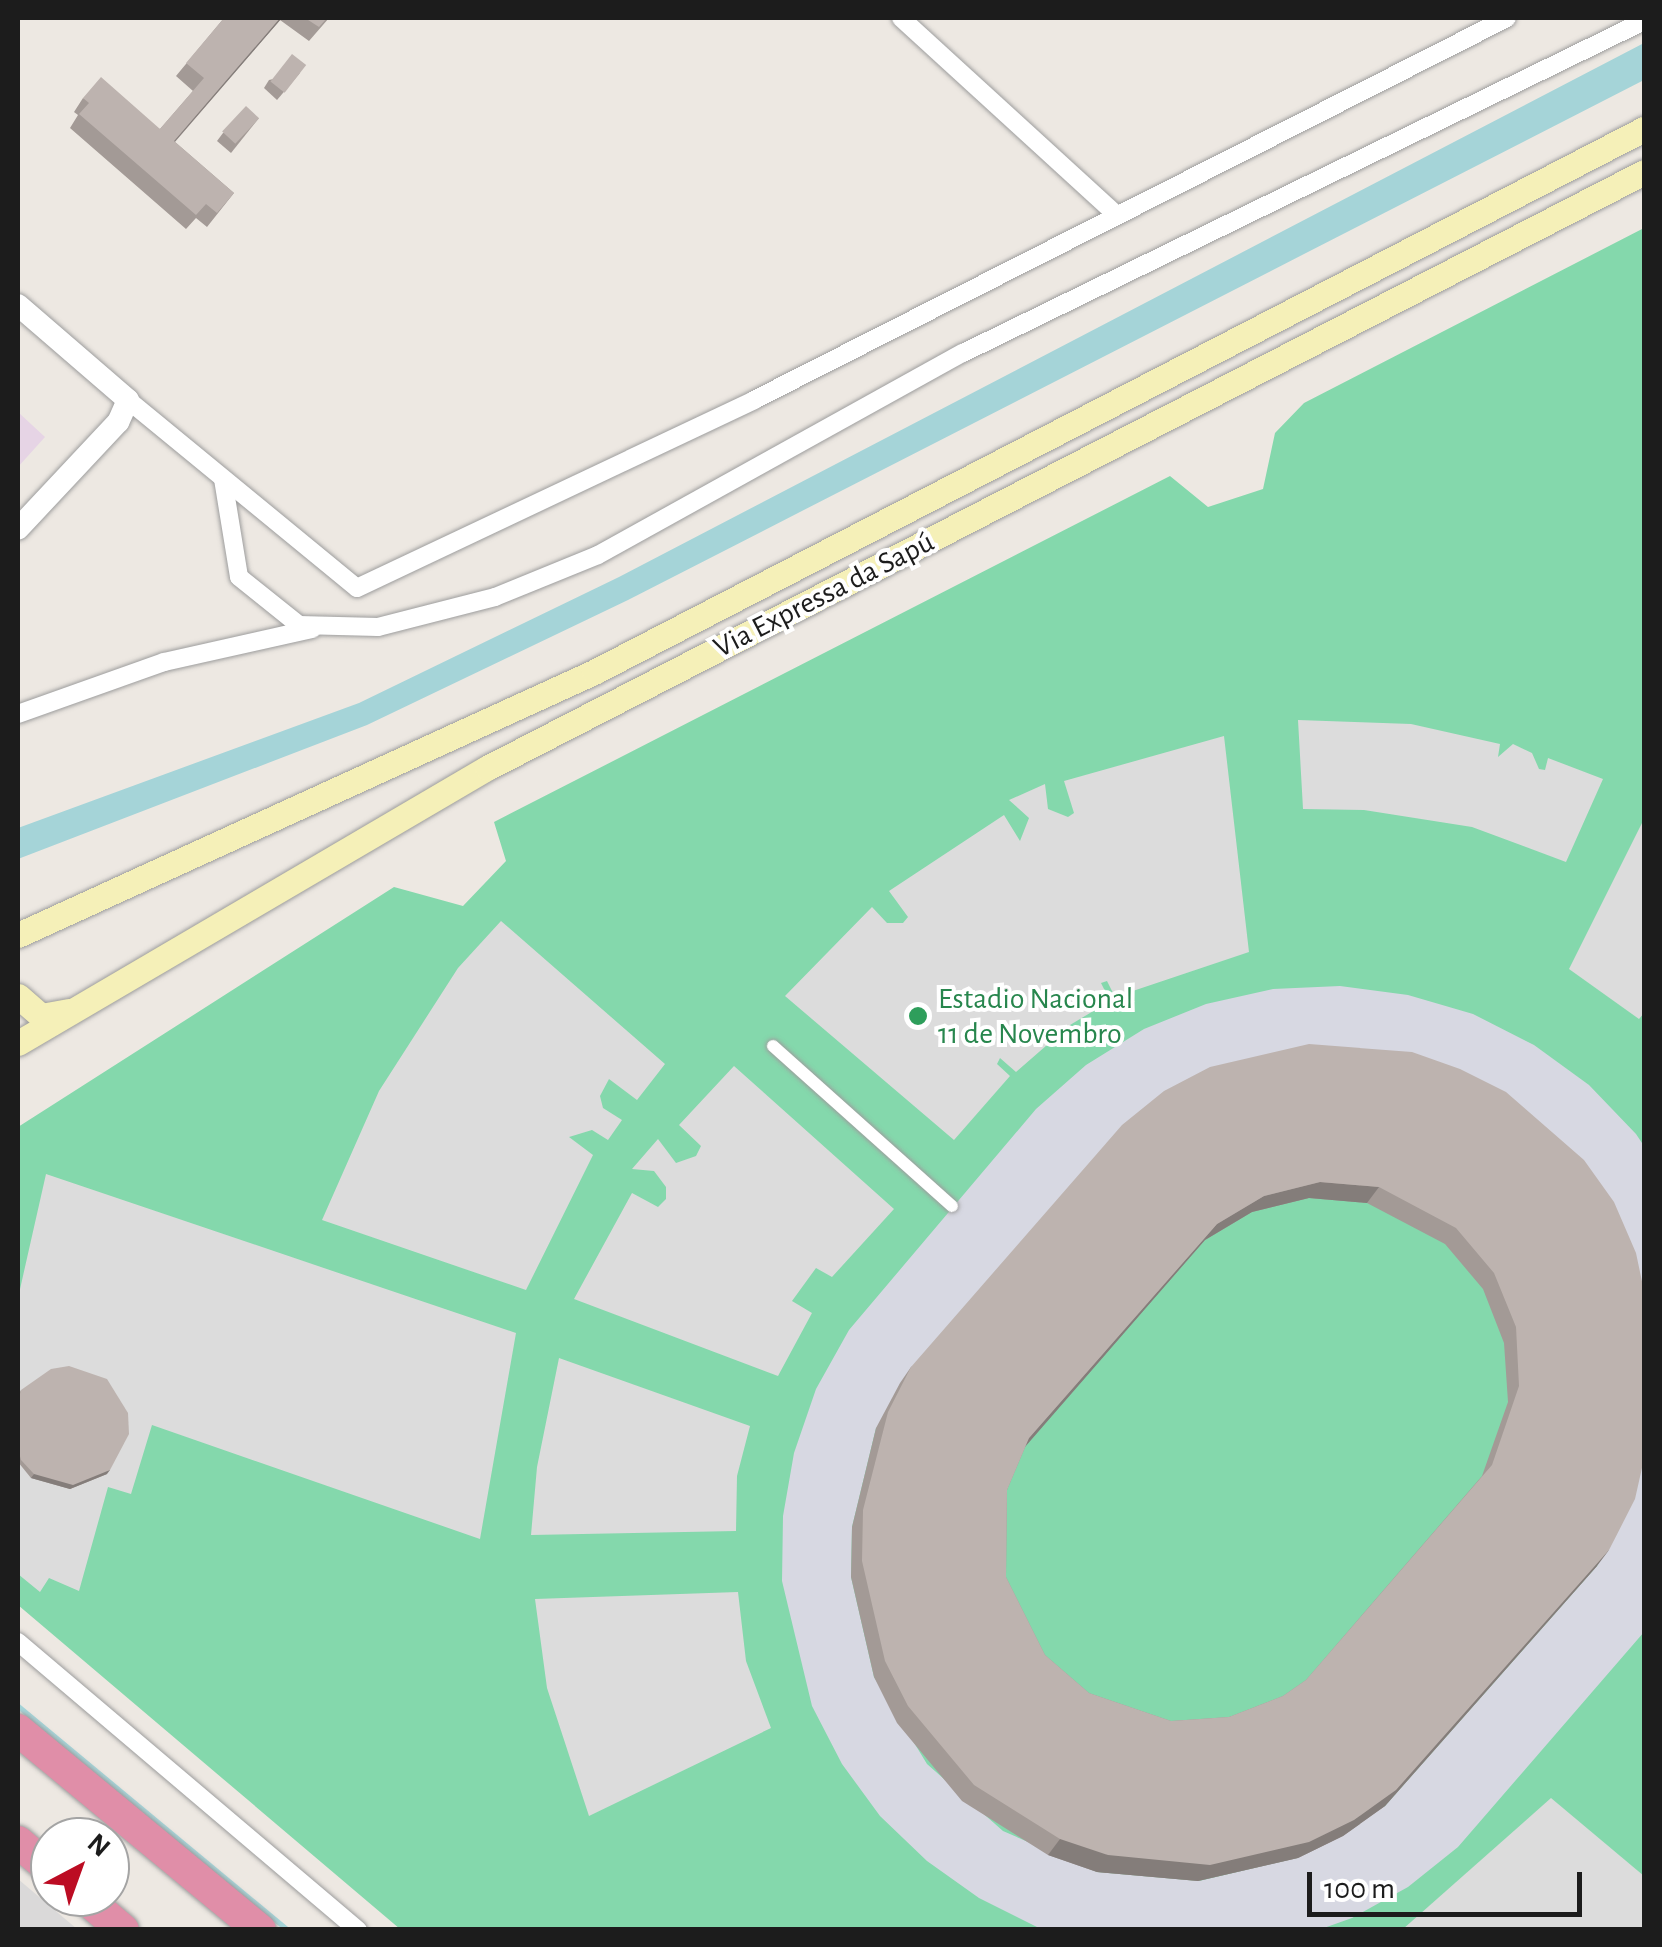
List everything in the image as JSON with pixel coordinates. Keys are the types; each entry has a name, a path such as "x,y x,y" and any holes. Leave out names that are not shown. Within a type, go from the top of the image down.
{"highway":[{"path":"18,1730 260,1930"}],"main road":[{"name":"Via Expressa da Sapú","path":"28,930 594,672 1644,129"},
{"name":"Via Expressa da Sapú","path":"18,1043 487,768 1644,172"},
{"path":"18,948 28,930"},
{"path":"18,996 42,1016 88,1004"}],"street":[{"path":"901,18 1116,214"},
{"path":"18,305 357,588 754,400 1506,18"},
{"path":"18,714 164,662 313,629 378,628 495,597 598,556 963,353 1644,21"},
{"path":"18,528 118,422 128,400"},
{"path":"223,480 238,577 313,629"},
{"path":"773,1046 952,1206"},
{"path":"18,1642 358,1930"}],"shaded area":[{"path":"18,412 45,437 18,467"},
{"path":"1298,720 1411,724 1500,744 1498,757 1513,744 1532,753 1539,769 1545,770 1548,758 1603,779 1566,862 1472,827 1364,810 1303,809"},
{"path":"1224,736 1249,952 1115,997 1107,981 1101,983 1110,1001 1070,1025 1016,1072 1000,1058 997,1064 1010,1076 954,1140 785,996 872,907 887,923 903,923 908,917 889,891 1004,815 1020,841 1029,818 1009,800 1045,784 1048,809 1068,817 1074,813 1064,781"},
{"path":"1643,821 1644,1013 1639,1019 1569,969"},
{"path":"501,921 665,1064 637,1100 609,1079 600,1096 603,1108 622,1120 608,1140 592,1130 569,1137 593,1155 526,1290 322,1220 379,1091 458,968"},
{"path":"1340,986 1408,995 1473,1014 1534,1045 1589,1085 1636,1134 1644,1146 1644,1353 1449,1085 876,1428 852,1527 851,1577 874,1677 927,1764 1003,1831 1097,1872 1199,1881 1297,1858 1385,1806 1597,1566 1624,1515 1644,1429 1644,1632 1458,1847 1408,1887 1352,1918 1321,1929 1037,1927 979,1898 927,1861 880,1816 842,1764 812,1706 782,1581 783,1516 794,1453 816,1389 849,1330 1036,1109 1086,1065 1144,1029 1206,1004 1273,989"},
{"path":"734,1066 894,1209 832,1277 816,1268 792,1301 812,1313 778,1376 574,1299 632,1193 658,1207 666,1199 666,1187 654,1171 632,1169 658,1139 676,1163 696,1156 701,1146 679,1125"},
{"path":"46,1174 516,1333 480,1539 152,1425 131,1494 108,1487 79,1591 49,1578 40,1592 18,1574 18,1298"},
{"path":"559,1358 750,1426 737,1476 736,1531 531,1535 537,1467"},
{"path":"738,1592 746,1661 771,1728 589,1816 547,1688 535,1599"},
{"path":"1551,1798 1644,1876 1644,1929 1403,1929"},
{"path":"18,1879 30,1889 30,1917 63,1917 77,1929 18,1929"}],"green space":[{"name":"Estadio Nacional 11 de Novembro","path":"1644,228 1644,1929 400,1929 18,1605 18,1127 394,887 463,906 506,861 494,822 1170,476 1208,507 1263,489 1275,433 1304,403"}],"water":[{"path":"1644,43 1644,80 628,600 367,725 18,859 18,828 359,703 619,577"}],"building":[{"path":"224,18 280,18 174,141 234,193 217,213 206,204 196,215 79,114 89,103 83,98 101,77 160,129 204,78 186,63"},
{"path":"305,18 327,18 319,27"},
{"path":"292,54 306,65 285,93 270,82"},
{"path":"246,106 259,118 235,144 222,132"},
{"path":"1309,1044 1412,1052 1460,1069 1506,1092 1584,1160 1614,1202 1636,1253 1644,1291 1644,1459 1635,1499 1609,1550 1396,1790 1354,1820 1309,1842 1210,1865 1108,1855 1060,1839 974,1785 908,1706 885,1661 862,1561 863,1510 888,1412 911,1367 1122,1125 1164,1091 1210,1067","holes":["1320,1182 1379,1187 1456,1228 1494,1273 1516,1327 1519,1386 1492,1465 1306,1680 1283,1696 1229,1717 1171,1721 1089,1693 1045,1655 1006,1577 1007,1490 1029,1438 1217,1224 1264,1196"]},
{"path":"69,1366 107,1379 128,1413 129,1434 110,1470 73,1485 34,1474 21,1460 18,1449 21,1390 51,1369"}],"waterway":[{"path":"18,1706 288,1930"}],"place":[{"name":"Estadio Nacional 11 de Novembro","path":"918,1016"}]}
